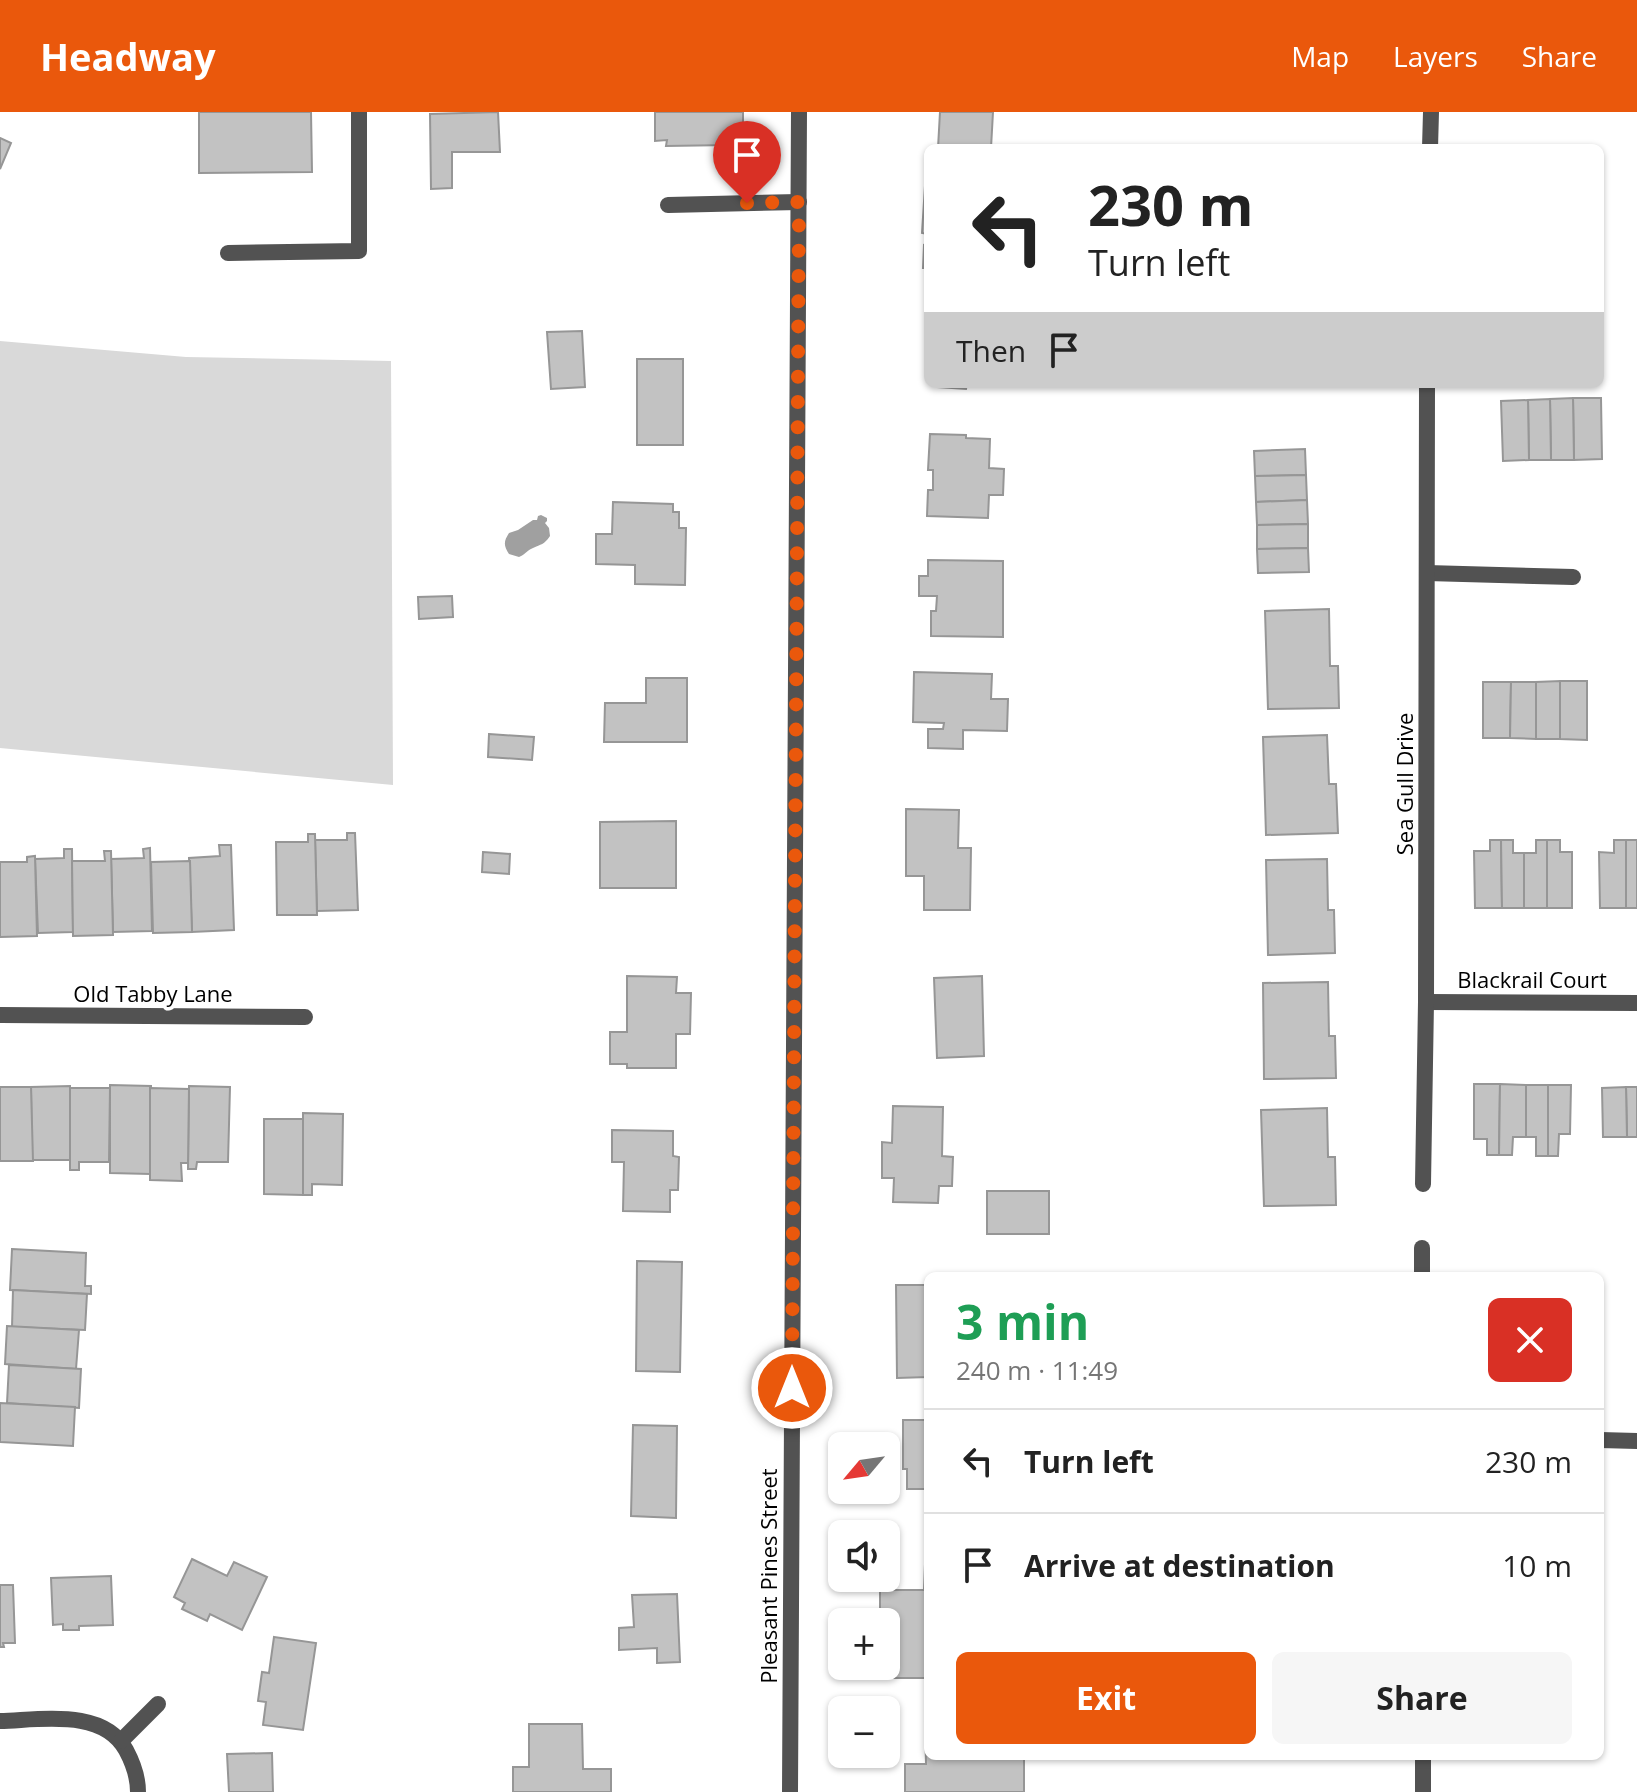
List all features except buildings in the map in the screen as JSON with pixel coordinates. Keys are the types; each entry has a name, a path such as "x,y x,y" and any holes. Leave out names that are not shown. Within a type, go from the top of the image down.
{"street":[{"path":"228,253 359,251 359,112"},
{"name":"Pleasant Pines Street","path":"790,1792 799,112"},
{"path":"1430,144 1431,112"},
{"path":"668,205 799,202"},
{"name":"Sea Gull Drive","path":"1423,1184 1427,388"},
{"path":"1427,573 1573,577"},
{"name":"Blackrail Court","path":"1426,1002 1637,1003"},
{"name":"Old Tabby Lane","path":"0,1015 305,1017"},
{"path":"1422,1248 1422,1272"},
{"path":"1604,1440 1637,1441"},
{"path":"121,1741 158,1704"},
{"path":"0,1721 78,1720 101,1726 121,1741 132,1761 138,1792"},
{"path":"1423,1760 1423,1792"}],"shaded area":[{"path":"0,341 186,357 391,361 393,785 0,748"},
{"path":"541,515 547,518 548,539 519,557 509,554 505,543 509,533"}],"route":[{"path":"747,203 799,202 792,1388"}]}
